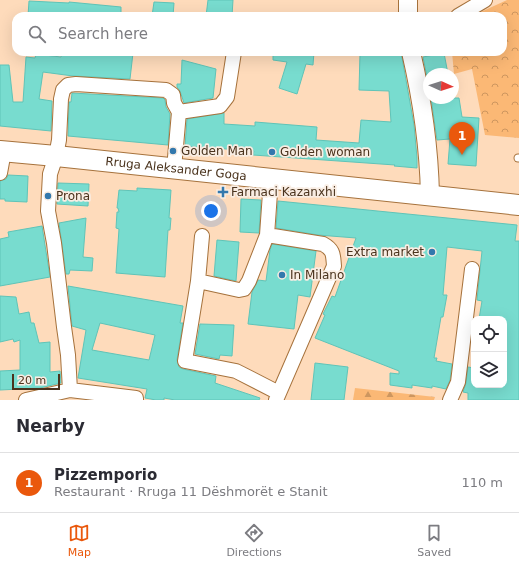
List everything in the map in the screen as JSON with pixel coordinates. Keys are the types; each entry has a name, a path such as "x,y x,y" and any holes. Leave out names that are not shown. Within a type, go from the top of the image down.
{"main road":[{"name":"Rruga Aleksander Goga","path":"2,151 519,205"}],"street":[{"path":"408,0 408,12"},
{"path":"465,12 486,0"},
{"path":"179,112 220,106 224,102 228,97 233,56"},
{"path":"414,56 427,142 430,196"},
{"path":"70,390 68,355 54,243 48,211 50,174 59,140 61,99 63,90 68,85 76,84 166,90 173,95 174,103 179,112 174,169"},
{"path":"0,173 2,151"},
{"path":"198,281 238,290 244,289 267,235 271,179"},
{"path":"202,236 198,281 185,361 236,370 277,396 334,266 333,254 330,248 323,244 267,235"},
{"path":"450,400 458,382 472,269"},
{"path":"26,400 70,390 136,398 136,400"}],"green space":[{"path":"507,0 519,0 519,138 485,135 472,69 459,73 459,68 453,68 452,56 507,56 507,12 481,12"},
{"path":"355,388 435,397 434,400 353,400"}],"building":[{"path":"208,0 233,0 232,12 206,12"},
{"path":"29,1 69,2 121,7 121,12 28,12"},
{"path":"154,2 174,3 173,12 153,12"},
{"path":"133,56 130,79 73,76 43,72 39,99 52,101 51,131 0,126 0,65 9,65 13,102 23,102 26,57"},
{"path":"273,56 314,56 313,65 306,64 297,94 279,88 287,62 273,60"},
{"path":"360,56 402,56 414,125 417,168 394,166 395,165 253,155 254,151 185,146 187,119 224,113 224,124 255,126 255,122 317,127 316,140 359,143 361,120 391,122 389,91 359,90"},
{"path":"445,56 447,68 425,68 423,57"},
{"path":"182,60 216,69 213,98 184,103 177,87 177,84 181,84"},
{"path":"72,93 163,98 170,114 168,145 68,136 69,102 71,102"},
{"path":"459,98 462,117 479,118 476,166 448,164 450,139 437,140 432,104 459,104"},
{"path":"8,175 28,176 27,202 5,201 5,199 0,199 0,181 6,179"},
{"path":"58,183 89,184 88,206 57,204"},
{"path":"137,188 171,190 169,218 171,218 170,230 168,230 165,277 116,273 119,229 116,228 117,212 119,212 117,208 119,190 137,191"},
{"path":"241,199 261,200 259,233 240,232"},
{"path":"278,201 517,225 515,241 519,241 519,400 468,400 468,393 463,392 468,367 471,368 471,388 507,388 507,316 480,316 482,301 477,300 482,251 447,247 443,295 447,295 443,317 441,317 434,358 437,358 436,361 452,364 450,380 446,389 432,386 432,388 412,385 412,388 390,385 390,373 399,374 399,371 315,338 325,315 323,314 332,296 335,297 356,238 318,235 276,228"},
{"path":"86,218 83,257 93,258 92,271 70,270 69,274 66,274 59,223"},
{"path":"42,226 50,277 0,286 0,239 9,237 8,232"},
{"path":"217,240 239,242 236,281 214,276"},
{"path":"272,244 316,251 310,297 298,295 294,329 248,324 252,292 258,280 266,281"},
{"path":"68,286 183,306 180,323 183,323 177,360 179,367 216,376 215,383 260,398 259,400 175,400 164,398 164,400 156,400 145,398 147,389 78,378 86,330 72,326","holes":["100,323 155,335 149,360 92,350"]},
{"path":"0,296 16,297 19,314 29,312 31,323 34,323 39,343 50,342 50,372 60,371 61,383 40,388 0,390 0,371 20,370 20,340 14,342 13,339 0,342"},
{"path":"200,324 234,325 232,356 220,355 219,359 195,354"},
{"path":"315,363 348,367 344,400 311,400"}],"place":[{"name":"Golden Man","path":"173,151"},
{"name":"Golden woman","path":"272,152"},
{"name":"Pizzemporio","path":"462,155"},
{"name":"Farmaci Kazanxhi","path":"223,192"},
{"name":"Prona","path":"48,196"},
{"name":"Extra market","path":"432,252"},
{"name":"In Milano","path":"282,275"}]}
